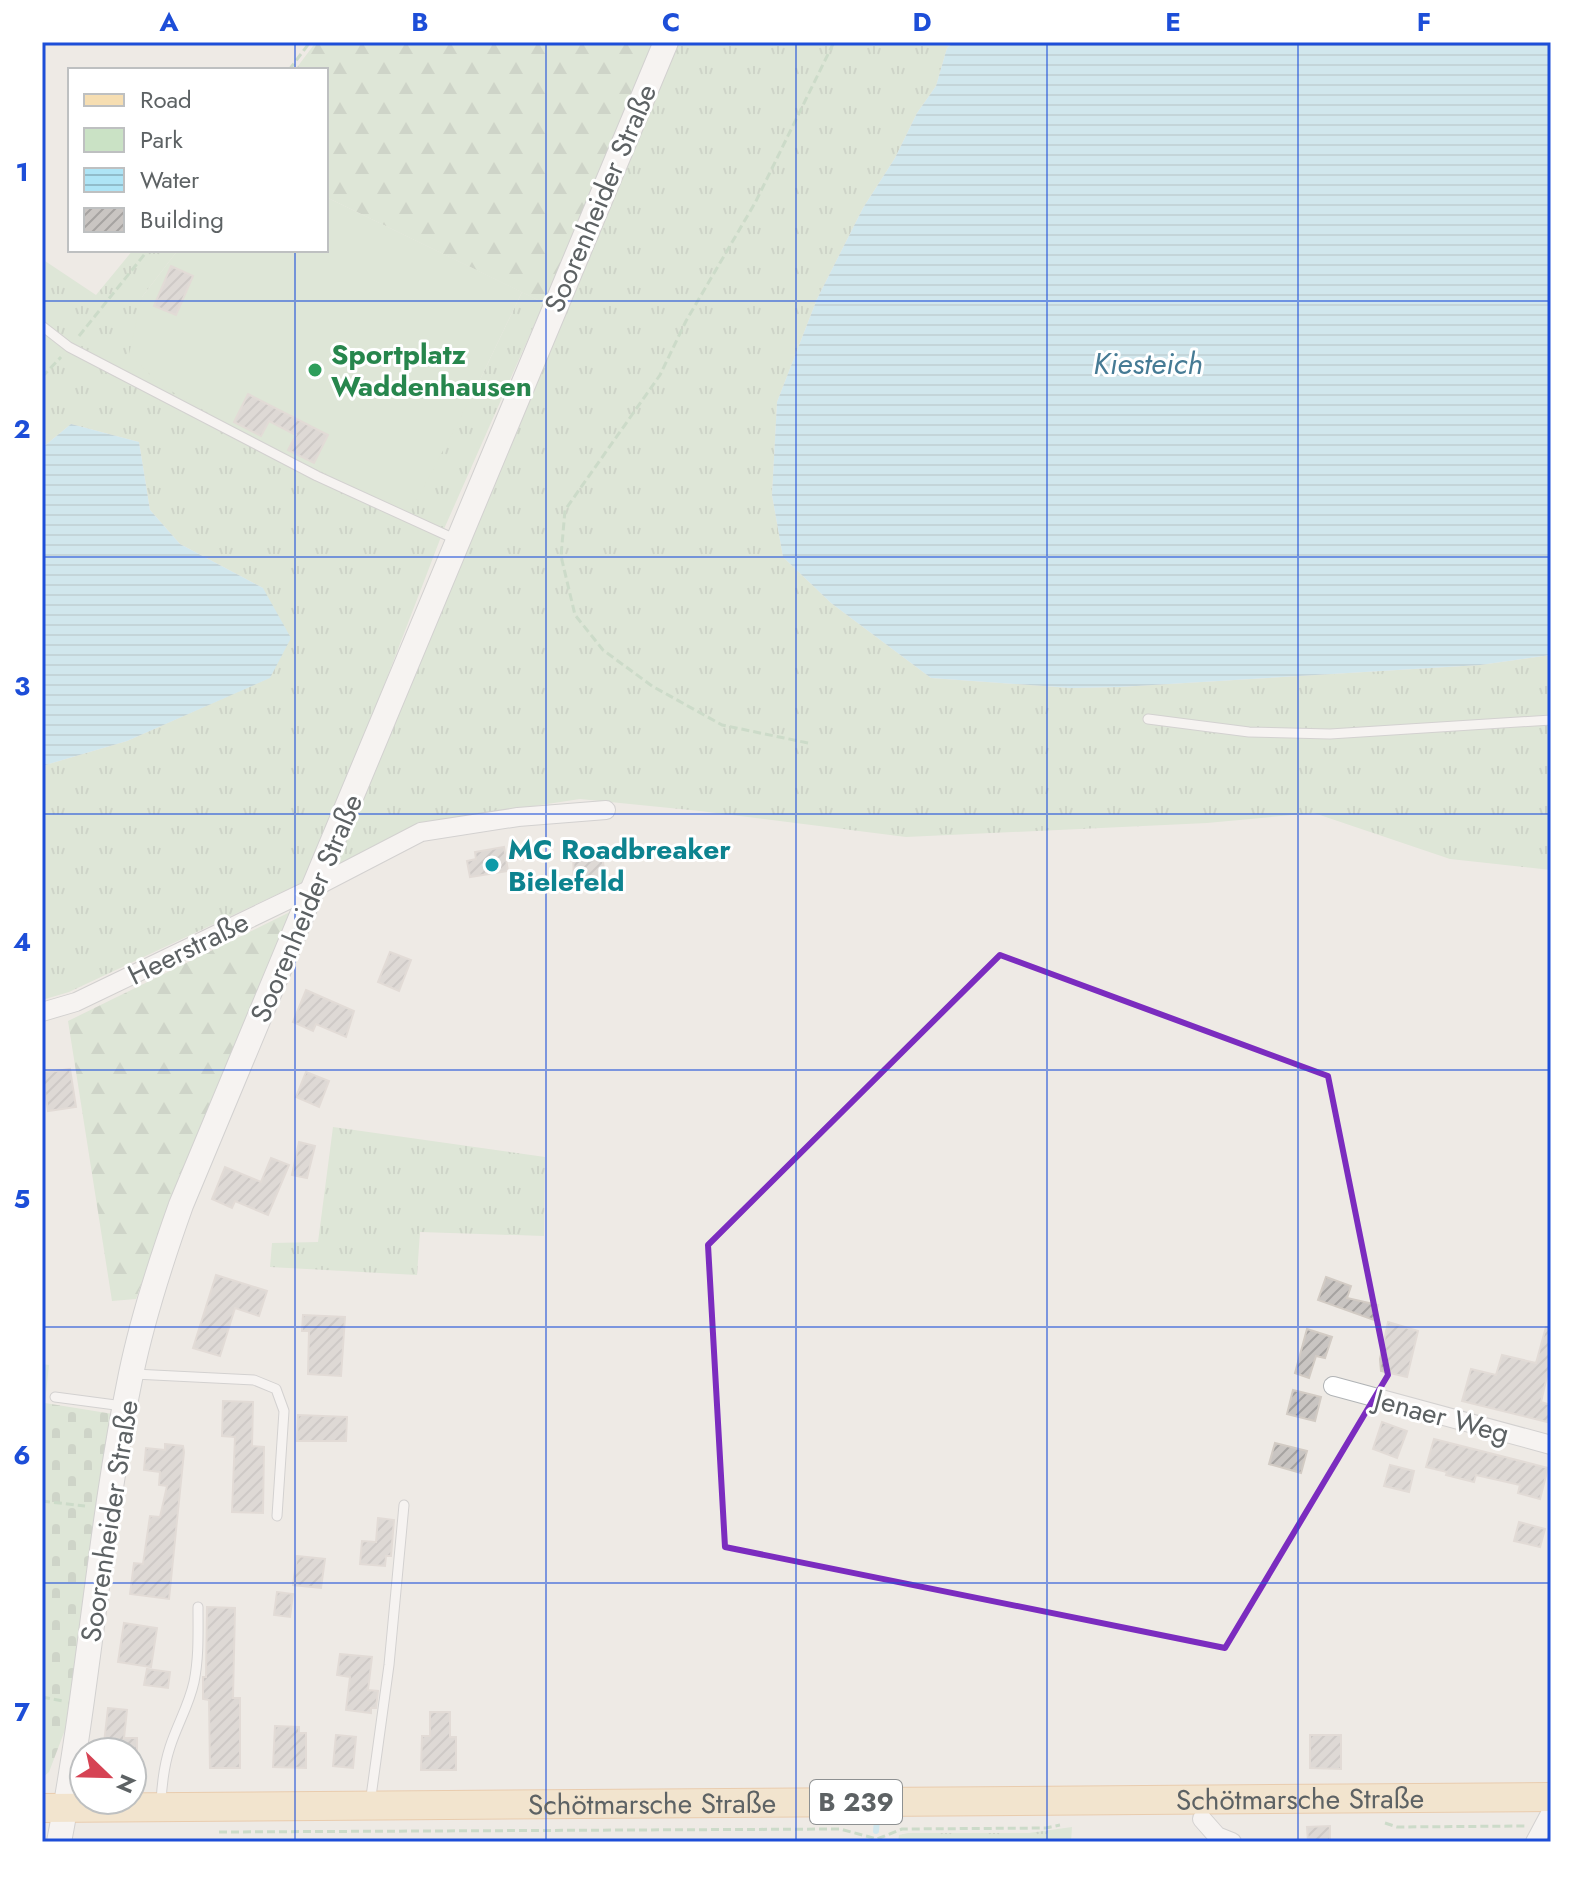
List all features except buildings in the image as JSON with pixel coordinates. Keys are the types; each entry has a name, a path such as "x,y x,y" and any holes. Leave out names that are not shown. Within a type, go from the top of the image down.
{"main road":[{"name":"Soorenheider Straße","path":"59,1842 54,1808 131,1374 153,1285 181,1205 666,42"},
{"name":"Schötmarsche Straße","path":"54,1808 1551,1797"}],"street":[{"name":"Heerstraße","path":"42,1012 76,1002 315,887 421,832 518,817 606,810"},
{"name":"Jenaer Weg","path":"1333,1386 1551,1445"},
{"path":"1535,1842 1551,1812"},
{"path":"1202,1819 1217,1836 1232,1842"}],"lane":[{"path":"42,326 69,347 317,476 457,540"},
{"path":"1148,719 1249,732 1330,734 1551,720"},
{"path":"131,1374 254,1380 276,1389 284,1411 277,1516"},
{"path":"55,1397 126,1406"},
{"path":"370,1804 389,1665 404,1505"},
{"path":"161,1806 169,1749 194,1684 199,1656 198,1607"}],"path":[{"path":"290,68 310,42"},
{"path":"808,743 722,725 652,686 603,650 575,615 561,556 565,510 660,375 686,321 755,203 834,42"},
{"path":"42,377 146,252"},
{"path":"42,1501 109,1509"}],"highlighted area":[{"path":"1000,955 1328,1076 1388,1375 1225,1648 725,1547 708,1245"}],"green space":[{"path":"316,42 656,42 544,303 328,198 328,68 296,68"},
{"path":"679,42 954,42 947,48 936,86 917,113 895,158 863,208 817,299 777,402 772,495 783,557 831,603 931,678 1071,688 1120,687 1480,665 1551,655 1551,870 1450,859 1314,813 1207,823 906,837 580,799 428,822 333,870"},
{"name":"Sportplatz Waddenhausen","path":"328,198 522,292 411,511 269,449 161,385 129,354 142,297 176,252 328,252"},
{"path":"131,252 176,252 142,297 476,388 522,292 544,303 444,529 310,879 69,992 42,1000 42,766 127,741 269,678 263,588 180,544 150,510 139,442 71,424 42,448 42,259 96,295"},
{"path":"294,910 172,1197 136,1299 112,1301 68,1021"},
{"path":"333,1127 545,1157 544,1236 420,1232 417,1275 270,1267 272,1243 318,1242"},
{"path":"42,1364 49,1365 45,1403 113,1414 65,1730 49,1772 42,1778"},
{"path":"1072,1827 1071,1842 898,1842 899,1835 908,1833 1029,1833"}],"water":[{"name":"Kiesteich","path":"954,42 1551,42 1551,655 1480,665 1120,687 1071,688 931,678 831,603 783,557 772,495 777,402 817,299 863,208 895,158 917,113 936,86 947,48"},
{"path":"71,424 139,442 150,510 180,544 263,588 291,638 270,678 127,741 42,766 42,448"}],"waterway":[{"path":"876,1831 877,1821"}],"place":[{"name":"Sportplatz Waddenhausen","path":"315,370"},
{"name":"MC Roadbreaker Bielefeld","path":"492,865"}]}
